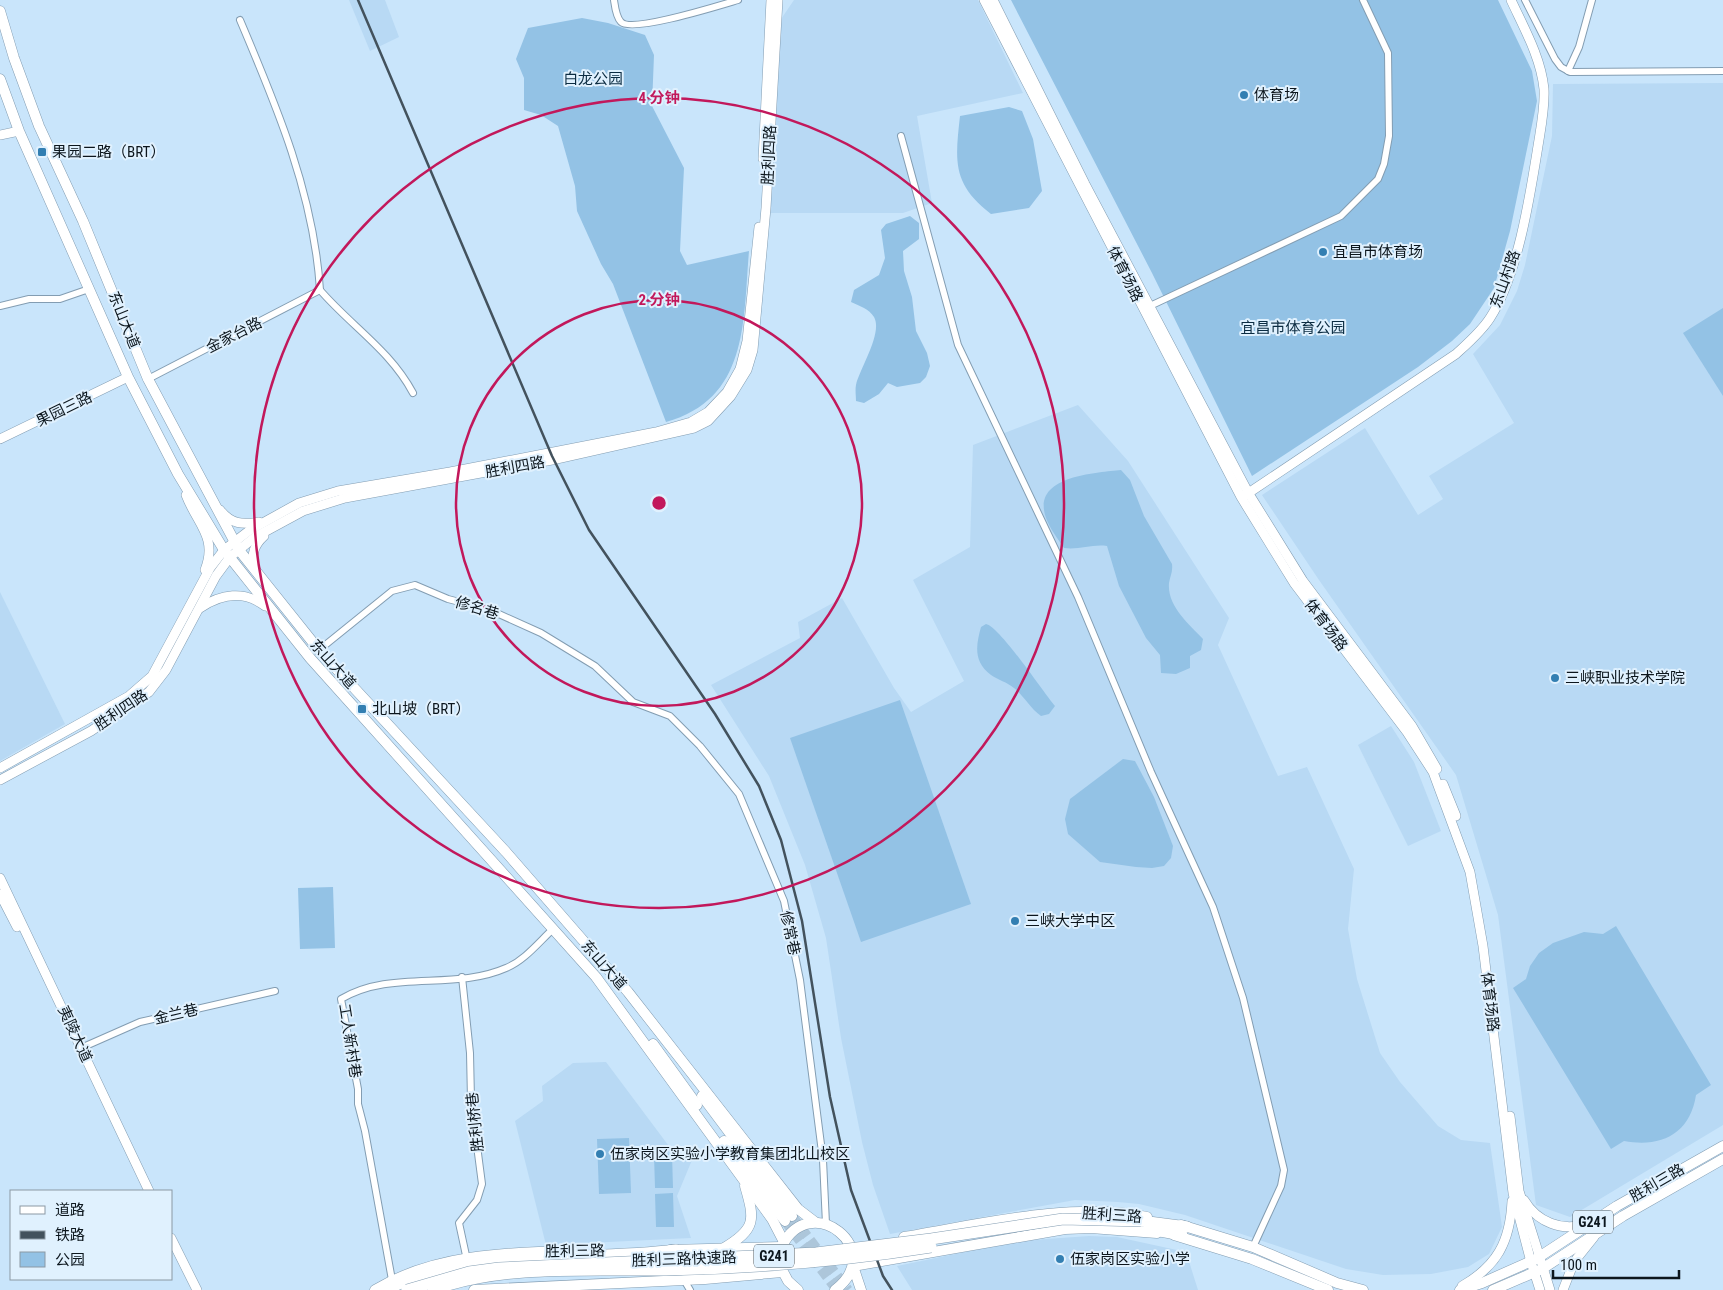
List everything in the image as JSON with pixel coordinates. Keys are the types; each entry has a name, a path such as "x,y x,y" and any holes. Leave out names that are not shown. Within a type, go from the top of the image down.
{"highway":[{"name":"胜利三路快速路","path":"407,1290 469,1272 499,1268 816,1253 922,1241 1063,1219 1141,1224"},
{"name":"G241","path":"1141,1224 1184,1231"},
{"name":"胜利三路快速路","path":"433,1290 473,1279 526,1274 764,1267 821,1262 871,1257 1064,1225 1141,1224"},
{"path":"389,1285 450,1268 487,1262 541,1257 648,1254 676,1250"}],"main road":[{"name":"胜利四路","path":"0,768 129,696 152,676 210,568 236,545 299,503 338,491 656,432 691,422 708,412 727,392 740,369 747,341 761,207 771,0"},
{"name":"胜利四路","path":"270,524 345,498 552,460 657,438 694,428 708,421 718,412 740,383 754,350 766,208 778,0"},
{"name":"体育场路","path":"984,0 1245,496 1294,583 1407,732 1433,772 1470,872 1484,946 1516,1192 1538,1271 1540,1290"},
{"name":"体育场路","path":"993,0 1245,496"},
{"name":"东山村路","path":"1245,496 1456,354 1479,333 1494,311 1512,266 1532,183 1544,109 1544,88 1535,53 1511,0"},
{"name":"东山大道","path":"0,11 14,58 39,126 83,222 148,379 236,545 319,650 506,852 608,968 798,1209 815,1222"},
{"name":"东山大道","path":"0,79 19,130 128,377 178,474 227,554 269,609 389,747 596,977 772,1219 782,1245"},
{"path":"0,135 19,130"},
{"name":"果园三路","path":"0,440 128,377"},
{"path":"178,474 188,500 205,529 211,546 207,565 194,598"},
{"path":"199,477 226,518 236,523 270,524"},
{"path":"258,573 254,565 254,549 270,524"},
{"name":"胜利四路","path":"0,780 90,731 149,692 166,670 227,554"},
{"path":"197,610 221,597 236,595 250,596 269,609"},
{"name":"夷陵大道","path":"0,878 149,1190"},
{"name":"夷陵大道","path":"0,894 142,1190"},
{"path":"596,977 603,981 671,1066 711,1124 789,1219 608,968"},
{"name":"胜利三路","path":"1458,1290 1482,1283 1535,1260 1596,1220 1723,1146"},
{"name":"胜利三路","path":"1493,1290 1538,1271 1601,1230 1723,1159"},
{"path":"724,1249 742,1238 749,1226 752,1215 744,1180"},
{"path":"1516,1192 1531,1210 1551,1223 1577,1227 1596,1220"},
{"path":"1458,1290 1484,1272 1495,1261 1508,1231 1516,1192"},
{"name":"胜利三路","path":"850,1245 1017,1219 1079,1212 1142,1216 1184,1231 1328,1290"},
{"path":"798,1290 788,1282 782,1272 780,1259 782,1245 796,1228 815,1222 837,1228 850,1245 853,1266 861,1290"},
{"name":"胜利三路","path":"853,1266 1064,1229 1184,1231 1253,1247 1337,1283 1363,1290"},
{"path":"1563,1290 1574,1262 1601,1230"},
{"path":"172,1240 197,1290"},
{"name":"胜利三路","path":"375,1290 420,1269 490,1255 521,1252 724,1249 782,1245"},
{"path":"172,1253 190,1290"},
{"path":"835,1290 848,1277 853,1266"},
{"name":"体育场路","path":"1538,1271 1550,1290"},
{"path":"474,1290 684,1280 782,1272"}],"street":[{"path":"614,0 617,15 621,22 626,25 658,22 738,0"},
{"path":"1150,306 1341,216 1378,179 1384,164 1389,136 1388,53 1363,0"},
{"path":"1525,0 1555,59 1568,71 1587,74 1723,71"},
{"path":"1568,71 1584,32 1592,0"},
{"path":"240,20 285,130 296,165 314,231 320,290 385,352 403,374 413,393"},
{"path":"901,136 958,345 1078,597 1151,772 1213,908 1243,998 1284,1170 1281,1186 1253,1247"},
{"path":"0,306 29,298 60,299 89,289"},
{"name":"金家台路","path":"148,379 320,290"},
{"name":"修名巷","path":"319,650 392,590 415,585 448,599 490,610 542,633 596,666 632,702"},
{"name":"修常巷","path":"632,702 670,716 700,746 739,794 784,901 800,980 823,1160 826,1224"},
{"name":"工人新村巷","path":"389,1285 367,1140 358,1104 358,1089 341,1008 341,999 352,992 368,988 410,981 462,978 507,968 553,929"},
{"name":"胜利桥巷","path":"462,978 470,1053 471,1100 482,1184 477,1200 458,1223 467,1260"},
{"name":"金兰巷","path":"81,1048 140,1022 274,991"},
{"path":"684,1280 690,1290"}],"shaded area":[{"path":"349,0 385,0 399,37 370,51"},
{"path":"794,0 978,0 1023,93 917,116 932,203 903,213 770,213 779,22"},
{"name":"三峡职业技术学院","path":"1723,83 1723,1125 1570,1217 1536,1205 1498,915 1456,775 1319,580 1262,495 1365,428 1418,515 1443,499 1429,476 1514,423 1473,354 1500,325 1517,291 1525,265 1552,136 1553,84"},
{"path":"1078,405 1128,461 1229,618 1218,645 1278,776 1307,767 1354,869 1348,929 1357,979 1380,1053 1400,1082 1438,1126 1461,1140 1490,1143 1502,1227 1489,1254 1468,1267 1431,1274 1383,1275 1346,1269 1185,1215 1139,1204 1118,1202 1075,1200 890,1234 873,1185 862,1142 841,1038 826,938 805,865 769,776 711,685 800,638 798,622 842,598 894,688 911,712 964,681 913,580 970,547 973,445"},
{"path":"0,592 65,724 0,761"},
{"path":"1391,726 1414,762 1441,831 1408,846 1358,745"},
{"name":"伍家岗区实验小学教育集团北山校区","path":"606,1062 680,1161 697,1148 677,1196 691,1238 546,1245 515,1121 543,1101 542,1086 573,1063"},
{"name":"伍家岗区实验小学","path":"1089,1236 1117,1237 1186,1252 1198,1290 912,1290 897,1266 1018,1241"}],"green space":[{"name":"宜昌市体育场","path":"1011,0 1498,0 1532,71 1537,101 1510,231 1494,288 1470,324 1452,341 1418,367 1252,476 1152,273"},
{"name":"白龙公园","path":"582,18 608,23 645,35 654,55 652,106 684,168 680,251 687,265 749,251 742,330 736,354 727,376 713,395 693,411 666,422 613,284 601,264 577,211 575,186 558,126 541,115 524,110 524,78 516,59 528,28"},
{"path":"1009,107 1022,111 1033,139 1042,191 1029,208 991,214 969,192 959,171 957,146 960,116"},
{"path":"910,216 919,223 919,239 903,251 904,271 912,297 916,331 927,353 930,366 926,377 920,383 897,387 888,383 879,394 864,403 856,401 856,385 870,351 876,332 876,324 870,312 851,302 854,290 879,275 885,258 881,230 886,224"},
{"path":"1723,308 1723,396 1683,333"},
{"path":"1121,470 1130,480 1144,516 1172,564 1169,591 1175,607 1203,639 1201,650 1190,656 1190,668 1176,674 1161,673 1160,655 1146,638 1119,586 1107,546 1064,548 1046,518 1044,504 1048,493 1056,485 1081,475"},
{"path":"986,624 1001,636 1055,706 1049,714 1041,716 1014,688 991,675 981,665 977,647 981,627"},
{"path":"900,700 971,904 861,942 790,738"},
{"path":"1123,759 1135,761 1154,797 1173,846 1171,858 1164,866 1152,868 1136,867 1100,862 1068,834 1065,819 1070,799"},
{"path":"333,887 335,948 300,949 298,888"},
{"path":"1616,926 1711,1085 1696,1095 1693,1108 1687,1120 1672,1135 1650,1142 1624,1141 1611,1149 1513,988 1526,979 1530,966 1539,953 1553,943 1584,932 1603,934"},
{"path":"629,1138 631,1193 599,1194 597,1139"},
{"path":"672,1154 673,1188 655,1188 654,1155"},
{"path":"673,1193 674,1227 656,1227 655,1194"}],"tunnel":[{"path":"792,1216 848,1290"},
{"path":"785,1221 837,1290"}],"railway":[{"path":"358,0 552,456 589,530 715,714 759,786 781,840 802,921 830,1097 851,1190 883,1276 892,1290"}],"place":[{"name":"体育场","path":"1244,95"},
{"name":"果园二路（BRT）","path":"42,152"},
{"name":"宜昌市体育场","path":"1323,252"},
{"name":"三峡职业技术学院","path":"1555,678"},
{"name":"北山坡（BRT）","path":"362,709"},
{"name":"三峡大学中区","path":"1015,921"},
{"name":"伍家岗区实验小学教育集团北山校区","path":"600,1154"},
{"name":"伍家岗区实验小学","path":"1060,1259"}],"park label":[{"name":"宜昌市体育公园","path":"1293,328"}]}
